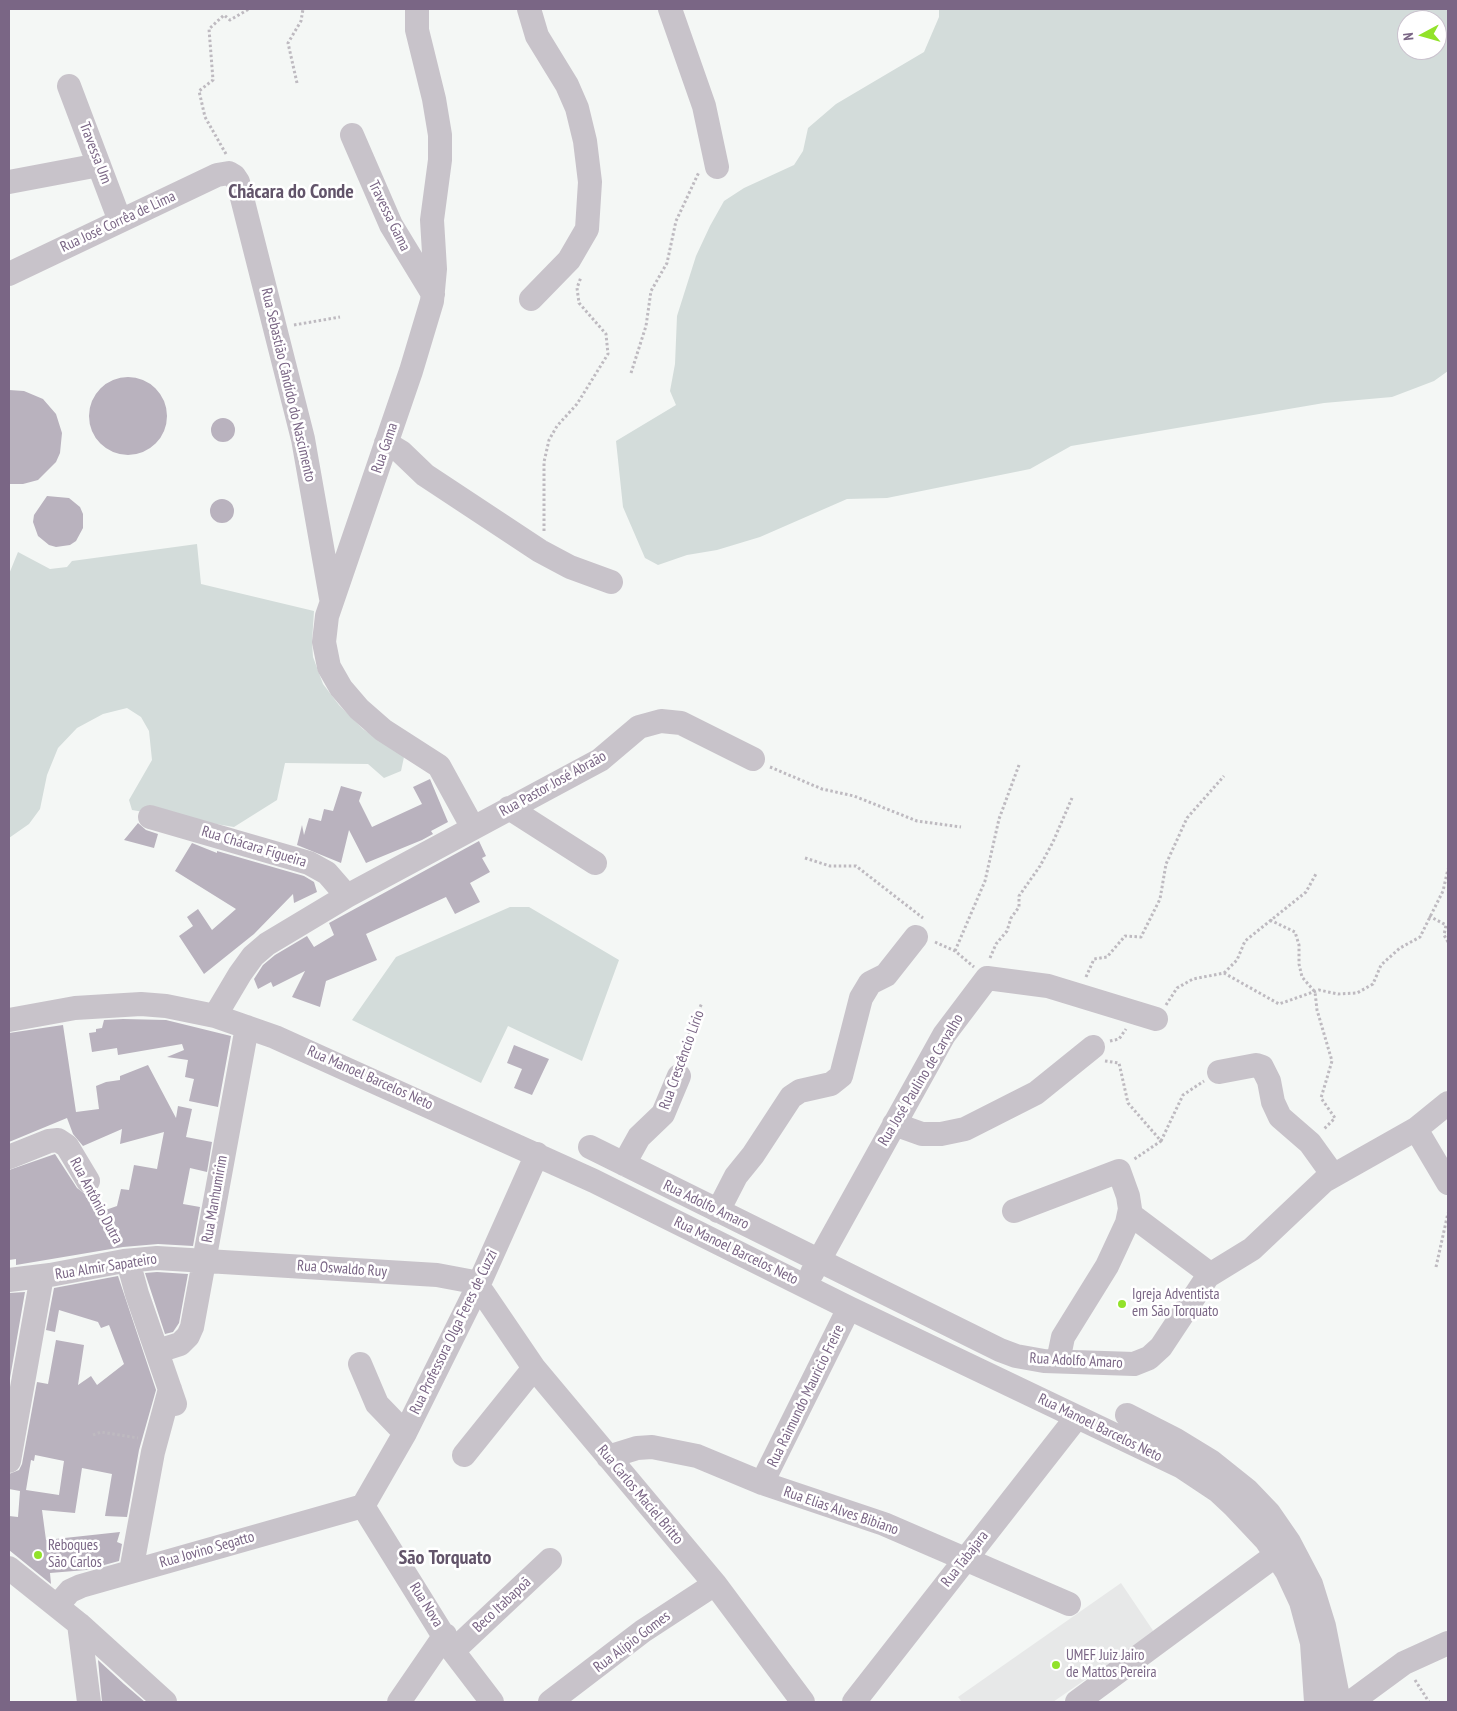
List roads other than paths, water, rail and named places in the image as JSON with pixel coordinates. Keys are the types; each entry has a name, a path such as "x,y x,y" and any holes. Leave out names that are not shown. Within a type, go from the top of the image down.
{"street":[{"name":"Rua Gama","path":"416,9 417,30 434,99 440,135 440,160 432,220 435,269 433,294 417,354 327,616 324,642 326,655 334,678 348,697 371,720 439,766 473,828"},
{"path":"529,9 537,36 567,85 580,119 590,182 587,229 569,260 531,299"},
{"path":"670,9 704,106 716,159"},
{"name":"Travessa Um","path":"69,86 120,221"},
{"name":"Travessa Gama","path":"352,135 391,225 433,294"},
{"path":"9,182 99,165"},
{"name":"Rua José Corrêa de Lima","path":"9,274 217,175 229,173"},
{"name":"Rua Sebastião Cândido do Nascimento","path":"229,173 238,182 276,328 307,458 332,602"},
{"path":"386,443 401,452 425,475 544,554 570,568 611,582"},
{"name":"Rua Pastor José Abraão","path":"215,1016 253,956 267,944 346,896 600,760 615,749 629,733 651,722 672,721 681,723 753,759"},
{"path":"509,808 595,863"},
{"name":"Rua Chácara Figueira","path":"150,817 308,863 327,873 346,896"},
{"path":"718,1210 736,1176 753,1155 791,1097 800,1091 831,1084 841,1076 860,998 870,983 886,975 916,937"},
{"name":"Rua José Paulino de Carvalho","path":"805,1286 944,1035 985,977 1048,986 1156,1020"},
{"name":"Rua Manoel Barcelos Neto","path":"9,1020 75,1008 119,1004 166,1006 215,1016 306,1049 537,1154 849,1308 1162,1457 1200,1478 1244,1516 1276,1555 1293,1583 1308,1622 1315,1664 1316,1702"},
{"name":"Rua Manhumirim","path":"158,1351 180,1344 190,1332 247,1027"},
{"path":"894,1124 922,1134 941,1134 965,1129 1036,1092 1086,1052"},
{"path":"1219,1072 1256,1065 1262,1068 1269,1081 1276,1110 1280,1117 1310,1142 1333,1175"},
{"name":"Rua Crescêncio Lírio","path":"624,1164 639,1137 663,1114 679,1076"},
{"name":"Rua Adolfo Amaro","path":"590,1147 1000,1350 1030,1359 1134,1364 1149,1358 1161,1347 1203,1281 1210,1274 1252,1249 1314,1189 1333,1175 1416,1129 1448,1103"},
{"path":"1416,1129 1448,1183"},
{"name":"Rua Antônio Dutra","path":"9,1157 49,1141 58,1140 67,1146 88,1181"},
{"name":"Rua Professora Olga Feres de Cuzzi","path":"363,1506 405,1433 478,1286 537,1154"},
{"path":"1014,1211 1119,1171 1128,1196 1130,1214 1107,1266 1063,1337 1058,1361"},
{"path":"1130,1214 1210,1274"},
{"name":"Rua Almir Sapateiro","path":"9,1280 42,1276 128,1260 157,1258 204,1260"},
{"name":"Rua Antônio Dutra","path":"128,1260 180,1416"},
{"name":"Rua Oswaldo Ruy","path":"204,1260 447,1276 469,1281 478,1286"},
{"path":"447,1276 466,1275 489,1262"},
{"path":"9,1461 42,1276"},
{"name":"Rua Carlos Maciel Britto","path":"478,1286 534,1368 715,1584 802,1702"},
{"name":"Rua Raimundo Mauricio Freire","path":"762,1484 849,1308"},
{"path":"360,1364 377,1404 405,1433"},
{"path":"464,1455 534,1368"},
{"path":"131,1571 156,1441 170,1388"},
{"name":"Rua Manoel Barcelos Neto","path":"1127,1415 1176,1440 1212,1462 1247,1490 1269,1513 1302,1562 1311,1584 1324,1626 1339,1702"},
{"name":"Rua Tabajara","path":"854,1702 1077,1417"},
{"name":"Rua Elias Alves Bibiano","path":"608,1457 637,1448 668,1449 719,1464 762,1484 884,1524 1069,1604"},
{"name":"Rua Jovino Segatto","path":"57,1606 74,1589 131,1571 363,1506"},
{"name":"Rua Nova","path":"363,1506 449,1643 492,1702"},
{"path":"1077,1702 1276,1555"},
{"name":"Beco Itabapoã","path":"399,1702 449,1643 550,1560"},
{"path":"9,1568 80,1624 166,1702"},
{"name":"Rua Alípio Gomes","path":"550,1702 643,1631 715,1584"},
{"path":"80,1624 89,1702"},
{"path":"1351,1702 1404,1663 1448,1643"}],"place":[{"name":"Igreja Adventista em São Torquato","path":"1122,1304"},
{"name":"Reboques São Carlos","path":"38,1555"},
{"name":"UMEF Juiz Jairo de Mattos Pereira","path":"1056,1665"}],"district":[{"name":"Chácara do Conde","path":"291,192"},
{"name":"São Torquato","path":"445,1558"}]}
